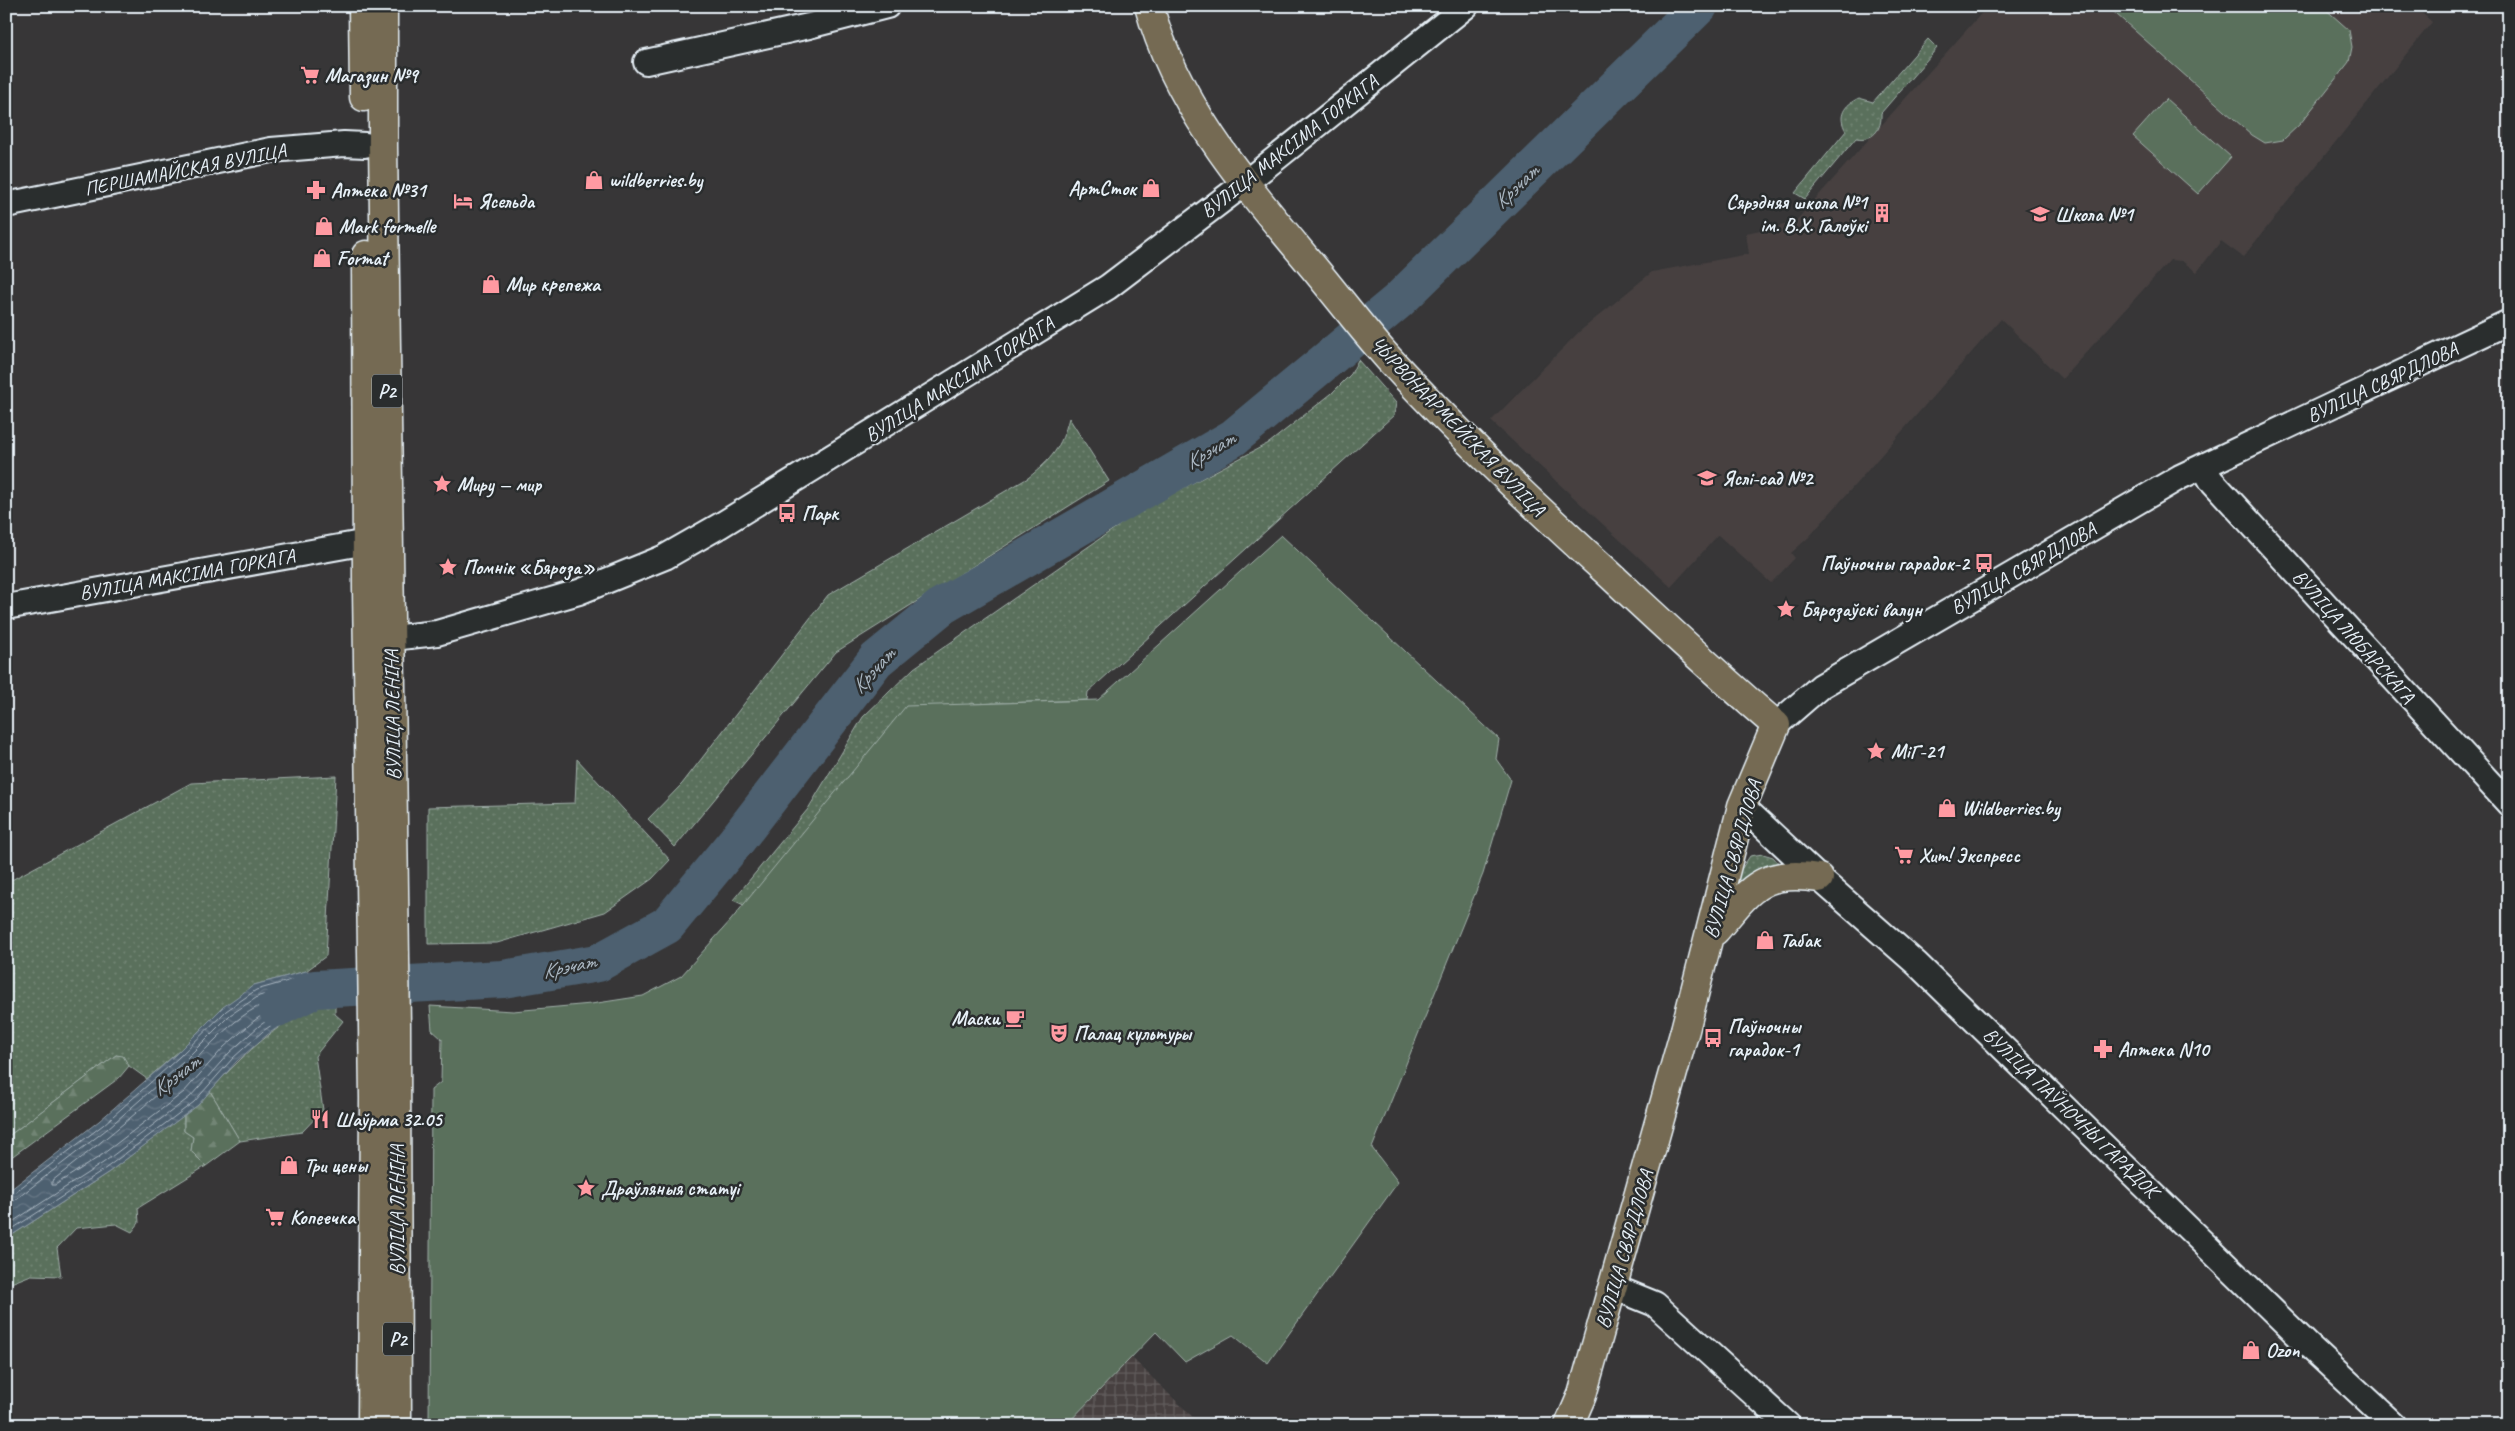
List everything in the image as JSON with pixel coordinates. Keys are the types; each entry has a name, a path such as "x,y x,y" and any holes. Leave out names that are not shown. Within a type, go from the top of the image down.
{"main road":[{"name":"ВУЛІЦА ЛЕНІНА","path":"363,6 374,145 385,1025 397,1425"},
{"name":"ВУЛІЦА ЛЕНІНА","path":"374,145 383,6"},
{"name":"ЧЫРВОНААРМЕЙСКАЯ ВУЛІЦА","path":"1149,6 1167,62 1212,138 1245,183 1388,358 1464,437 1563,532 1720,678 1776,725"},
{"name":"ВУЛІЦА СВЯРДЛОВА","path":"1569,1425 1582,1395 1683,1039 1742,806 1776,725"},
{"path":"1709,938 1744,897 1767,879 1795,874 1819,878"},
{"name":"ВУЛІЦА ЛЕНІНА","path":"372,1425 385,1025"}],"street":[{"path":"646,62 809,26 887,6"},
{"name":"ВУЛІЦА МАКСІМА ГОРКАГА","path":"380,638 436,633 579,592 665,557 760,502 1108,287 1245,183 1466,6"},
{"name":"ПЕРШАМАЙСКАЯ ВУЛІЦА","path":"6,204 271,150 344,144 374,145"},
{"name":"ВУЛІЦА СВЯРДЛОВА","path":"1776,725 1821,686 2095,526 2203,466 2509,322"},
{"name":"ВУЛІЦА ЛЮБАРСКАГА","path":"2203,466 2218,487 2509,804"},
{"name":"ВУЛІЦА МАКСІМА ГОРКАГА","path":"6,607 378,542"},
{"name":"ВУЛІЦА ПАЎНОЧНЫ ГАРАДОК","path":"1742,806 1819,878 1917,964 2310,1346 2394,1425"},
{"path":"1613,1287 1655,1304 1788,1425"}],"shaded area":[{"name":"Школа №1","path":"1988,6 2414,6 2432,22 2243,257 2221,241 2197,272 2182,261 2170,260 2062,379 2001,319 1809,537 1791,553 1795,558 1771,583 1718,535 1671,587 1491,421 1579,332 1652,272 1749,254 1746,233 1794,223"},
{"path":"1131,1357 1201,1425 1067,1425"}],"green space":[{"path":"2107,6 2322,6 2349,30 2352,47 2349,62 2300,124 2283,140 2265,143 2252,135"},
{"path":"1928,39 1937,48 1881,113 1880,124 1875,133 1867,138 1856,138 1805,199 1795,193 1846,131 1843,126 1842,116 1849,104 1859,98 1873,102"},
{"path":"2166,99 2231,157 2198,194 2133,136"},
{"path":"1358,360 1396,403 1394,415 1088,692 1087,700 970,704 782,923 733,900 808,809 863,717 914,668 1141,510 1269,443 1331,394 1351,374"},
{"path":"1069,418 1109,481 836,652 675,847 648,819 682,784 828,595 1028,478 1049,459 1059,445"},
{"path":"1281,535 1499,739 1496,759 1511,780 1483,874 1372,1148 1398,1182 1268,1363 1233,1335 1185,1362 1156,1332 1066,1425 429,1425 431,1090 441,1082 442,1039 432,1030 430,1006 513,1011 591,1004 643,996 681,976 731,920 906,706 1098,700"},
{"path":"577,759 670,860 652,879 605,912 497,943 428,944 428,807 575,803"},
{"path":"336,776 326,956 306,971 254,985 147,1079 129,1066 123,1057 116,1055 6,1138 6,883 191,783"},
{"path":"1763,854 1773,857 1781,866 1740,886 1734,880 1750,856"},
{"path":"335,994 335,1014 343,1021 315,1056 323,1110 302,1132 240,1141 210,1091 241,1059 273,1031 315,1002"},
{"path":"116,1055 123,1056 129,1066 119,1078 6,1161 6,1138"},
{"path":"210,1091 240,1141 206,1166 191,1151 193,1137 184,1131 184,1115 198,1105"},
{"path":"184,1115 184,1131 193,1137 191,1151 206,1166 138,1208 139,1223 132,1232 116,1224 76,1228 57,1248 61,1276 31,1275 6,1285 6,1239 109,1172"}],"water":[{"path":"306,971 316,972 324,982 322,996 267,1035 237,1061 198,1105 109,1172 6,1239 6,1193 99,1121 175,1055 223,1007 254,985"}],"waterway":[{"name":"Крэчат","path":"277,1008 315,989 503,979 598,963 667,925 737,840 876,660 942,606 1233,438 1398,301 1699,6"}],"place":[{"name":"Магазин №9","path":"310,75"},
{"name":"wildberries.by","path":"594,180"},
{"name":"АртСток","path":"1151,188"},
{"name":"Аптека №31","path":"316,190"},
{"name":"Ясельда","path":"463,201"},
{"name":"Сярэдняя школа №1 ім. В.Х. Галоўкі","path":"1882,213"},
{"name":"Школа №1","path":"2040,214"},
{"name":"Mark formelle","path":"324,226"},
{"name":"Format","path":"322,258"},
{"name":"Мир крепежа","path":"491,284"},
{"name":"Яслі-сад №2","path":"1707,478"},
{"name":"Миру — мир","path":"442,484"},
{"name":"Парк","path":"787,513"},
{"name":"Паўночны гарадок-2","path":"1984,563"},
{"name":"Помнік «Бяроза»","path":"448,567"},
{"name":"Бярозаўскі валун","path":"1786,609"},
{"name":"МіГ-21","path":"1876,751"},
{"name":"Wildberries.by","path":"1947,808"},
{"name":"Хит! Экспресс","path":"1904,855"},
{"name":"Табак","path":"1765,940"},
{"name":"Маски","path":"1015,1018"},
{"name":"Палац культуры","path":"1059,1033"},
{"name":"Паўночны гарадок-1","path":"1713,1038"},
{"name":"Аптека N10","path":"2103,1049"},
{"name":"Шаўрма 32.05","path":"320,1119"},
{"name":"Три цены","path":"289,1165"},
{"name":"Драўляныя статуі","path":"586,1188"},
{"name":"Копеечка","path":"275,1217"},
{"name":"Ozon","path":"2251,1350"}]}
